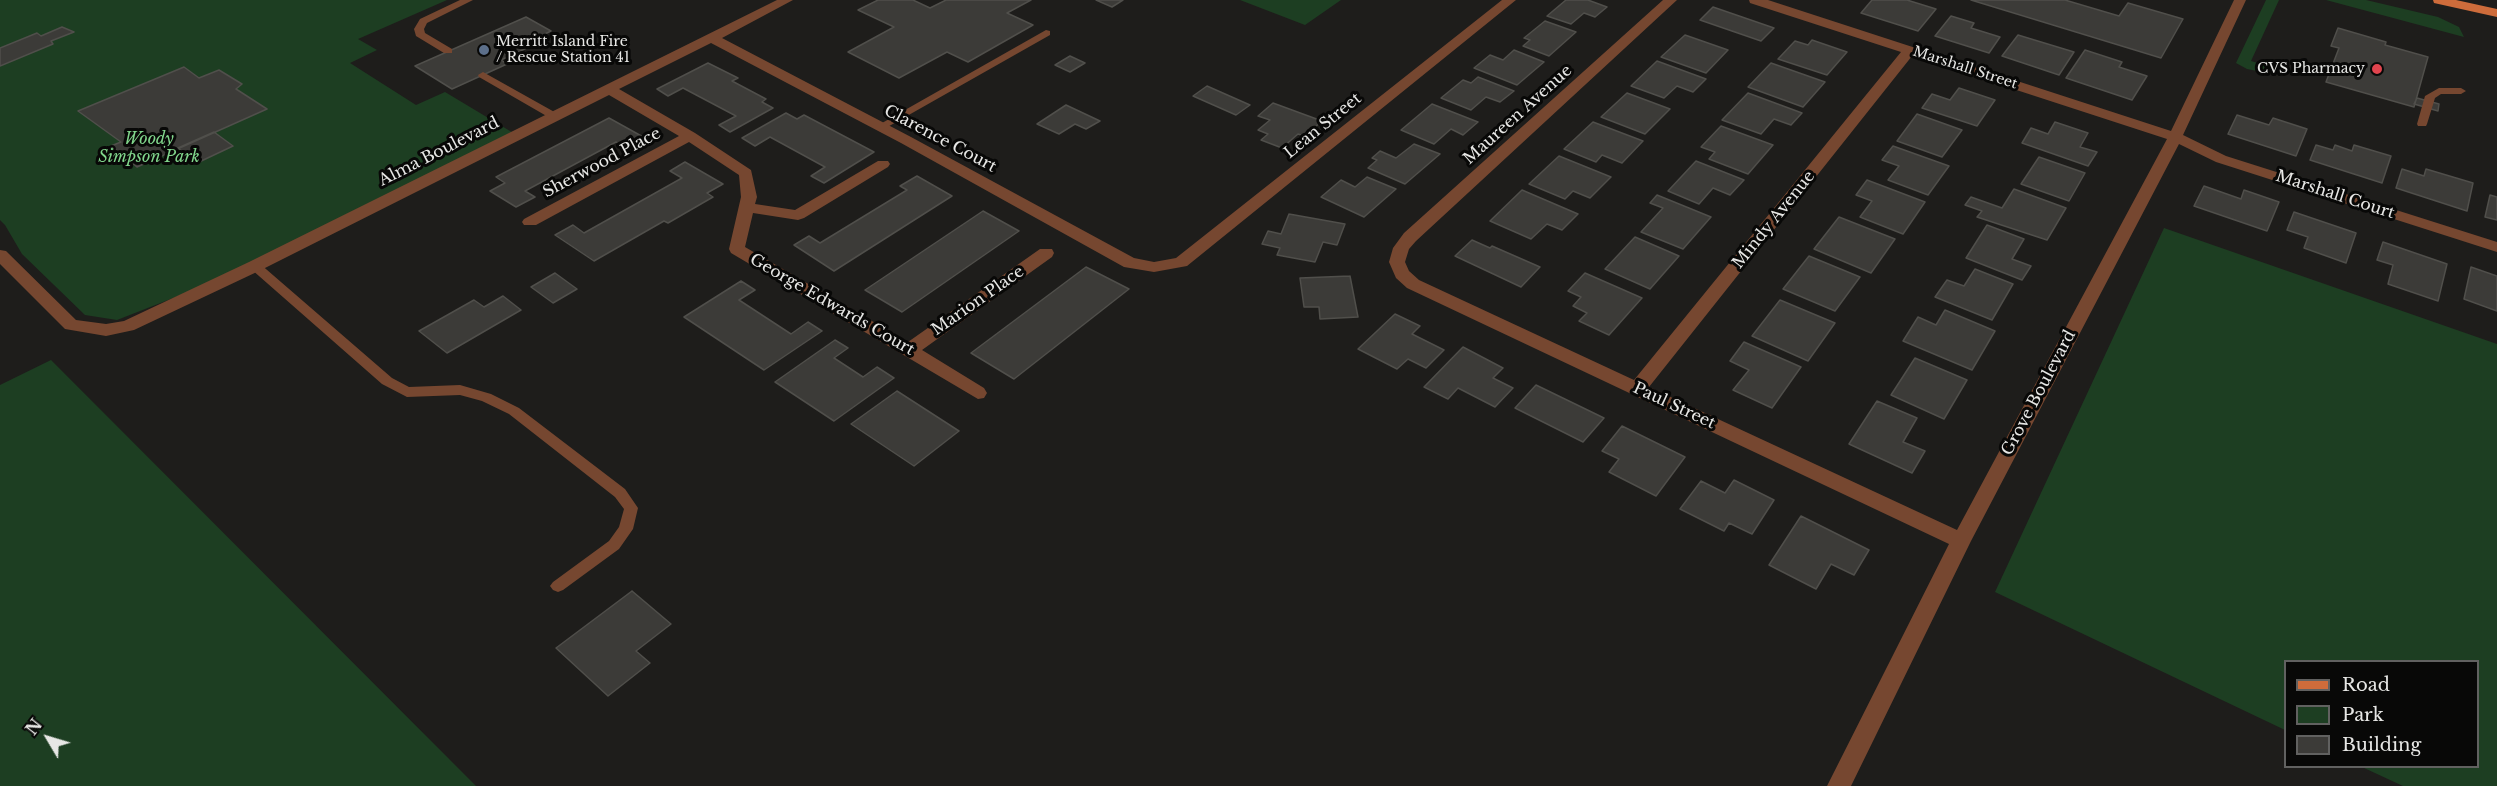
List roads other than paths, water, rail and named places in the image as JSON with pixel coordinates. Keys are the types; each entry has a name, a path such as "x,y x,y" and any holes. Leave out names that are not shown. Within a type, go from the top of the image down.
{"main road":[{"path":"2439,0 2497,13"}],"street":[{"name":"Alma Boulevard","path":"0,255 71,326 106,330 128,326 154,316 787,0"},
{"name":"Lean Street","path":"1154,267 1181,262 1510,0"},
{"name":"Maureen Avenue","path":"1397,262 1401,248 1410,237 1671,0"},
{"name":"Marshall Street","path":"1755,0 2175,137"},
{"name":"Grove Boulevard","path":"1839,786 1961,541 2175,137 2240,0"},
{"name":"Clarence Court","path":"710,38 880,127 1130,263 1154,267"},
{"name":"Mindy Avenue","path":"1637,389 1910,51"},
{"name":"George Edwards Court","path":"607,88 690,136 746,173 749,197 737,249 978,393"},
{"name":"Sherwood Place","path":"530,222 690,136"},
{"name":"Marshall Court","path":"2175,137 2221,159 2497,247"},
{"path":"747,207 798,215 883,164"},
{"name":"Marion Place","path":"909,350 1046,253"},
{"name":"Paul Street","path":"1397,262 1402,274 1413,284 1961,541"}],"lane":[{"path":"448,51 420,34 419,29 423,21 468,0"},
{"path":"880,127 1046,33"},
{"path":"483,75 554,116"},
{"path":"2422,124 2430,96 2439,91 2461,91"},
{"path":"255,266 387,381 407,392 460,390 486,397 514,411 620,493 631,508 626,529 614,545 558,586"}],"place":[{"name":"Merritt Island Fire / Rescue Station 41","path":"484,50"},
{"name":"CVS Pharmacy","path":"2377,69"}],"park label":[{"name":"Woody Simpson Park","path":"149,148"}]}
